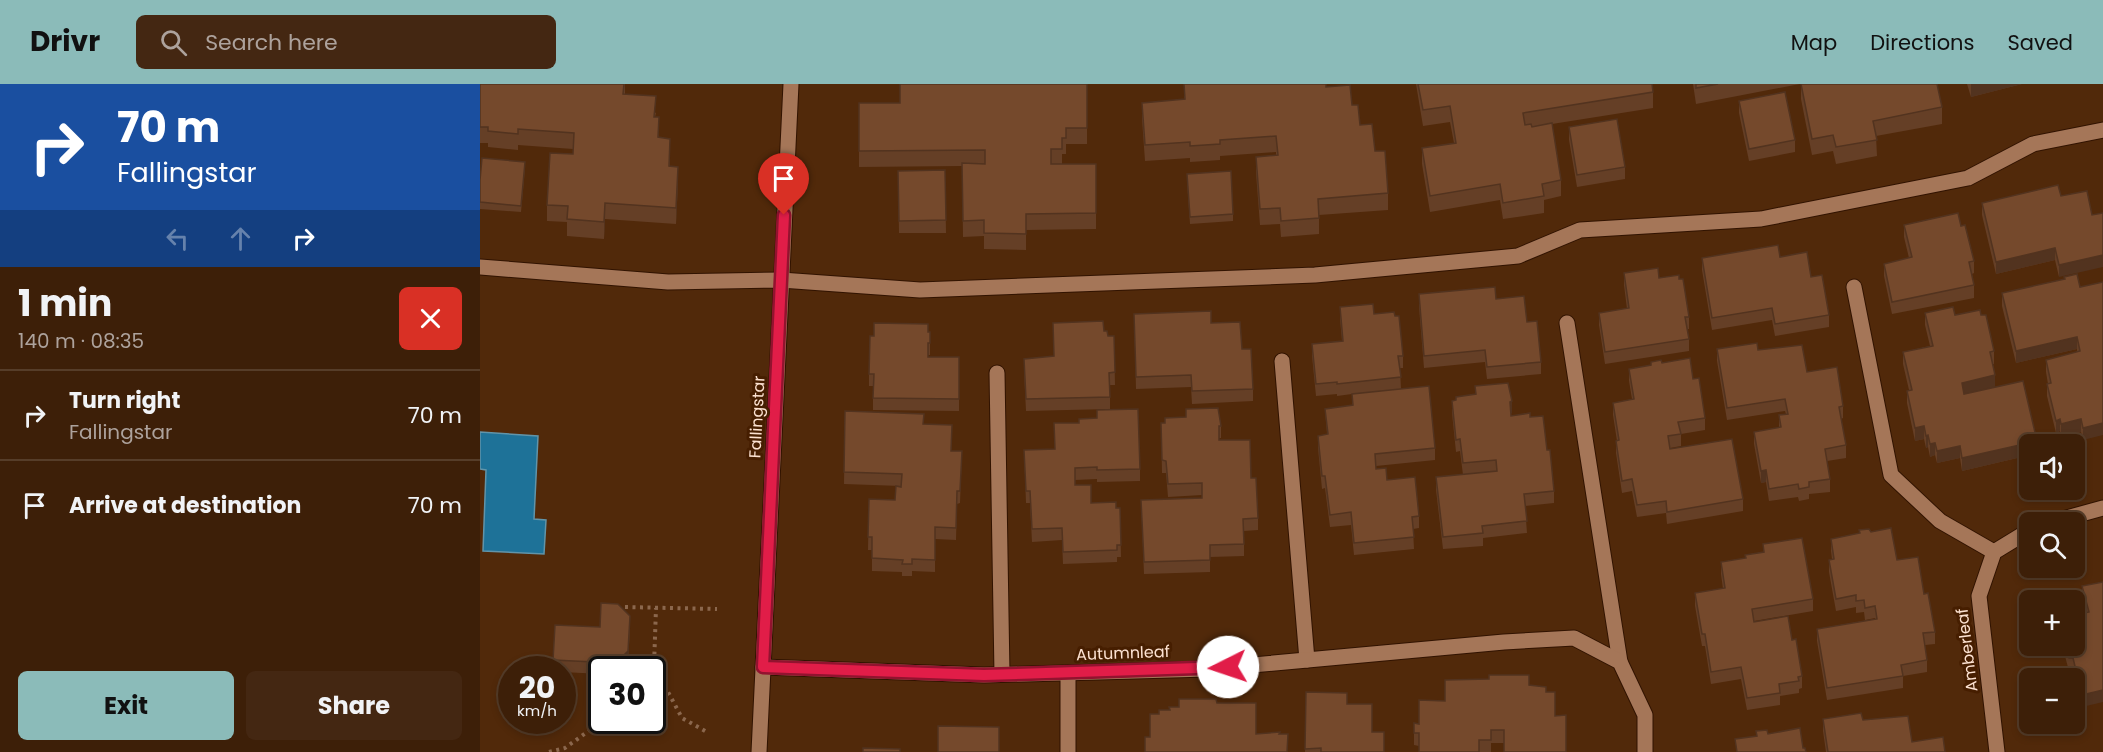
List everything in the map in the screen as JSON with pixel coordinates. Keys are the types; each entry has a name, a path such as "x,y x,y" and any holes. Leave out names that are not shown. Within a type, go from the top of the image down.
{"street":[{"name":"Fallingstar","path":"759,752 791,84"},
{"path":"480,267 668,282 781,280 920,290 1315,275 1518,256 1580,230 1761,219 1968,178 2033,144 2103,130"},
{"path":"1854,287 1891,475 1940,521 1994,552 2019,537"},
{"path":"1567,323 1620,662 1645,715 1645,752"},
{"path":"1282,361 1307,660"},
{"path":"997,373 1002,674"},
{"path":"2085,513 2103,508"},
{"name":"Amberleaf","path":"1994,552 1979,596 1997,752"},
{"name":"Autumnleaf","path":"763,667 1002,674 1208,669 1504,642 1574,638 1620,662"},
{"path":"1068,673 1068,752"}],"path":[{"path":"625,607 717,609"},
{"path":"654,656 656,608"},
{"path":"666,690 682,718 707,732"},
{"path":"549,752 565,748 588,731"}],"water":[{"path":"480,432 538,436 534,519 546,520 544,554 483,551 486,470 480,469"}],"building":[{"path":"480,84 624,84 623,94 656,96 654,117 659,117 658,137 670,139 669,166 678,167 676,208 605,203 604,222 567,219 568,206 547,205 550,153 573,154 574,133 518,129 518,134 488,131 488,127 480,127"},
{"path":"900,84 1087,84 1087,128 1066,128 1066,138 1062,138 1062,149 1051,149 1051,164 1096,164 1096,213 1026,214 1026,234 984,233 984,220 963,221 962,163 985,164 985,150 859,151 859,103 900,103"},
{"path":"1184,84 1326,84 1326,87 1350,85 1352,105 1358,105 1360,125 1372,124 1375,151 1385,151 1388,193 1318,199 1319,218 1281,221 1280,208 1260,209 1256,157 1278,155 1276,136 1220,140 1220,144 1190,146 1190,142 1145,145 1142,103 1185,99"},
{"path":"1418,84 1652,84 1653,92 1523,113 1525,125 1531,124 1532,127 1552,123 1561,180 1542,184 1544,196 1503,203 1500,184 1430,196 1422,148 1456,143 1450,106 1423,110"},
{"path":"1696,84 1718,84 1696,88"},
{"path":"1801,84 1937,84 1942,107 1873,121 1877,140 1836,147 1833,135 1812,139"},
{"path":"1785,92 1795,140 1749,149 1739,101"},
{"path":"1617,119 1625,167 1577,175 1569,127"},
{"path":"482,158 525,162 521,206 480,202"},
{"path":"945,170 946,220 899,221 898,171"},
{"path":"1231,171 1233,214 1190,217 1187,174"},
{"path":"2058,185 2061,196 2087,191 2092,215 2103,213 2103,255 2059,265 2055,248 1996,262 1982,203"},
{"path":"1958,213 1961,226 1965,225 1974,261 1969,262 1974,285 1892,302 1884,264 1912,257 1904,225"},
{"path":"1778,245 1780,257 1807,252 1811,277 1822,275 1829,315 1775,324 1772,308 1712,318 1702,258"},
{"path":"1658,268 1659,278 1679,275 1679,279 1683,279 1689,317 1685,317 1689,339 1605,352 1599,313 1629,308 1624,273"},
{"path":"2077,274 2080,287 2103,282 2103,423 2083,428 2081,419 2061,424 2060,419 2056,421 2047,384 2051,383 2046,360 2080,351 2077,337 2016,351 2002,293 2065,279 2064,277"},
{"path":"1495,287 1496,299 1524,296 1527,322 1537,321 1541,362 1487,367 1485,350 1424,356 1419,294"},
{"path":"1373,304 1374,314 1394,312 1395,316 1399,316 1403,356 1398,356 1401,377 1316,384 1312,344 1343,341 1340,307"},
{"path":"1953,307 1955,315 1980,310 1981,315 1986,315 1994,351 1990,352 1995,375 1962,383 1964,394 2023,381 2035,434 2019,434 2019,445 1962,458 1960,446 1937,451 1935,443 1930,444 1924,426 1915,428 1907,391 1912,390 1903,352 1933,346 1925,313"},
{"path":"1211,311 1211,323 1240,322 1242,349 1251,349 1253,389 1192,391 1191,375 1136,377 1134,314"},
{"path":"1103,321 1104,331 1107,331 1108,336 1114,336 1115,372 1109,373 1110,397 1026,399 1024,359 1054,356 1053,323"},
{"path":"874,323 928,324 930,343 928,343 928,357 959,357 959,399 873,398 874,374 869,374 870,336 874,336"},
{"path":"1757,343 1758,350 1802,345 1807,372 1837,367 1843,406 1839,407 1846,445 1825,449 1830,479 1809,482 1809,487 1799,489 1798,484 1769,489 1766,470 1761,471 1754,432 1781,427 1779,415 1788,414 1785,399 1727,408 1717,349"},
{"path":"1690,358 1693,379 1699,378 1705,418 1678,422 1681,434 1668,436 1670,449 1732,439 1743,499 1667,512 1666,501 1637,505 1632,479 1622,481 1613,403 1634,399 1629,369 1651,365 1651,362 1661,360 1662,363"},
{"path":"1508,383 1512,401 1510,402 1511,416 1530,413 1530,417 1543,416 1547,450 1550,450 1554,491 1524,494 1527,521 1482,526 1483,533 1443,537 1436,477 1497,471 1496,460 1463,463 1460,439 1456,440 1452,401 1456,400 1456,397 1476,394 1475,386"},
{"path":"1429,386 1435,448 1375,454 1376,469 1386,468 1387,480 1415,477 1419,516 1412,517 1414,537 1354,543 1351,512 1330,515 1325,476 1322,476 1318,436 1328,434 1325,409 1353,405 1352,394"},
{"path":"1218,408 1221,426 1219,426 1219,440 1250,440 1251,478 1256,478 1258,518 1243,519 1244,544 1210,545 1210,560 1144,562 1141,500 1202,498 1202,483 1168,484 1166,461 1162,460 1161,423 1165,423 1165,418 1186,417 1186,409"},
{"path":"1138,409 1140,469 1075,468 1075,485 1091,485 1091,503 1116,502 1116,508 1120,508 1121,545 1117,545 1117,550 1063,552 1062,528 1032,529 1030,491 1026,491 1024,450 1055,449 1054,423 1079,423 1079,419 1097,418 1097,410"},
{"path":"845,411 924,414 923,424 952,425 951,451 962,451 960,491 957,491 956,528 935,527 935,560 912,559 912,564 902,564 903,560 872,558 872,537 868,537 869,499 895,500 896,486 901,487 902,474 844,472"},
{"path":"1891,528 1897,560 1918,557 1924,594 1928,593 1935,632 1923,633 1927,660 1901,665 1903,676 1827,688 1817,629 1877,619 1875,606 1865,608 1864,600 1856,601 1856,595 1836,599 1829,560 1834,559 1831,539 1860,533 1859,530 1869,529 1871,532"},
{"path":"1802,538 1813,599 1752,609 1754,622 1788,616 1792,640 1796,639 1802,676 1798,677 1799,681 1779,684 1780,693 1747,698 1741,667 1711,672 1695,593 1725,588 1721,562 1764,552 1763,544"},
{"path":"2103,582 2103,690 2085,694 2085,668 2075,668 2073,658 2068,656 2085,656 2085,613 2089,612 2085,590 2082,586"},
{"path":"601,603 618,604 630,616 628,651 623,656 588,656 588,662 576,661 576,656 553,656 555,625 600,627"},
{"path":"1489,675 1529,675 1529,685 1546,687 1546,692 1555,692 1555,716 1566,715 1566,752 1504,752 1504,730 1491,730 1491,740 1479,740 1479,752 1419,752 1419,733 1414,733 1414,723 1419,724 1419,700 1445,701 1445,680 1489,679"},
{"path":"1306,692 1347,693 1347,704 1372,704 1372,732 1384,732 1384,752 1321,752 1321,748 1305,749"},
{"path":"1179,699 1216,699 1217,703 1256,703 1256,734 1280,732 1279,734 1288,734 1287,752 1145,752 1145,737 1150,737 1150,714 1159,714 1159,710 1170,710 1169,707 1179,707"},
{"path":"1861,713 1863,720 1908,716 1912,742 1943,737 1945,752 1828,752 1823,719"},
{"path":"938,726 999,727 999,752 938,752"},
{"path":"1800,728 1803,748 1806,752 1737,752 1735,739 1757,736 1756,731 1767,730 1768,734"},
{"path":"863,748 900,749 900,752 863,752"}],"route":[{"path":"784,215 763,667 984,675 1228,667"}]}
